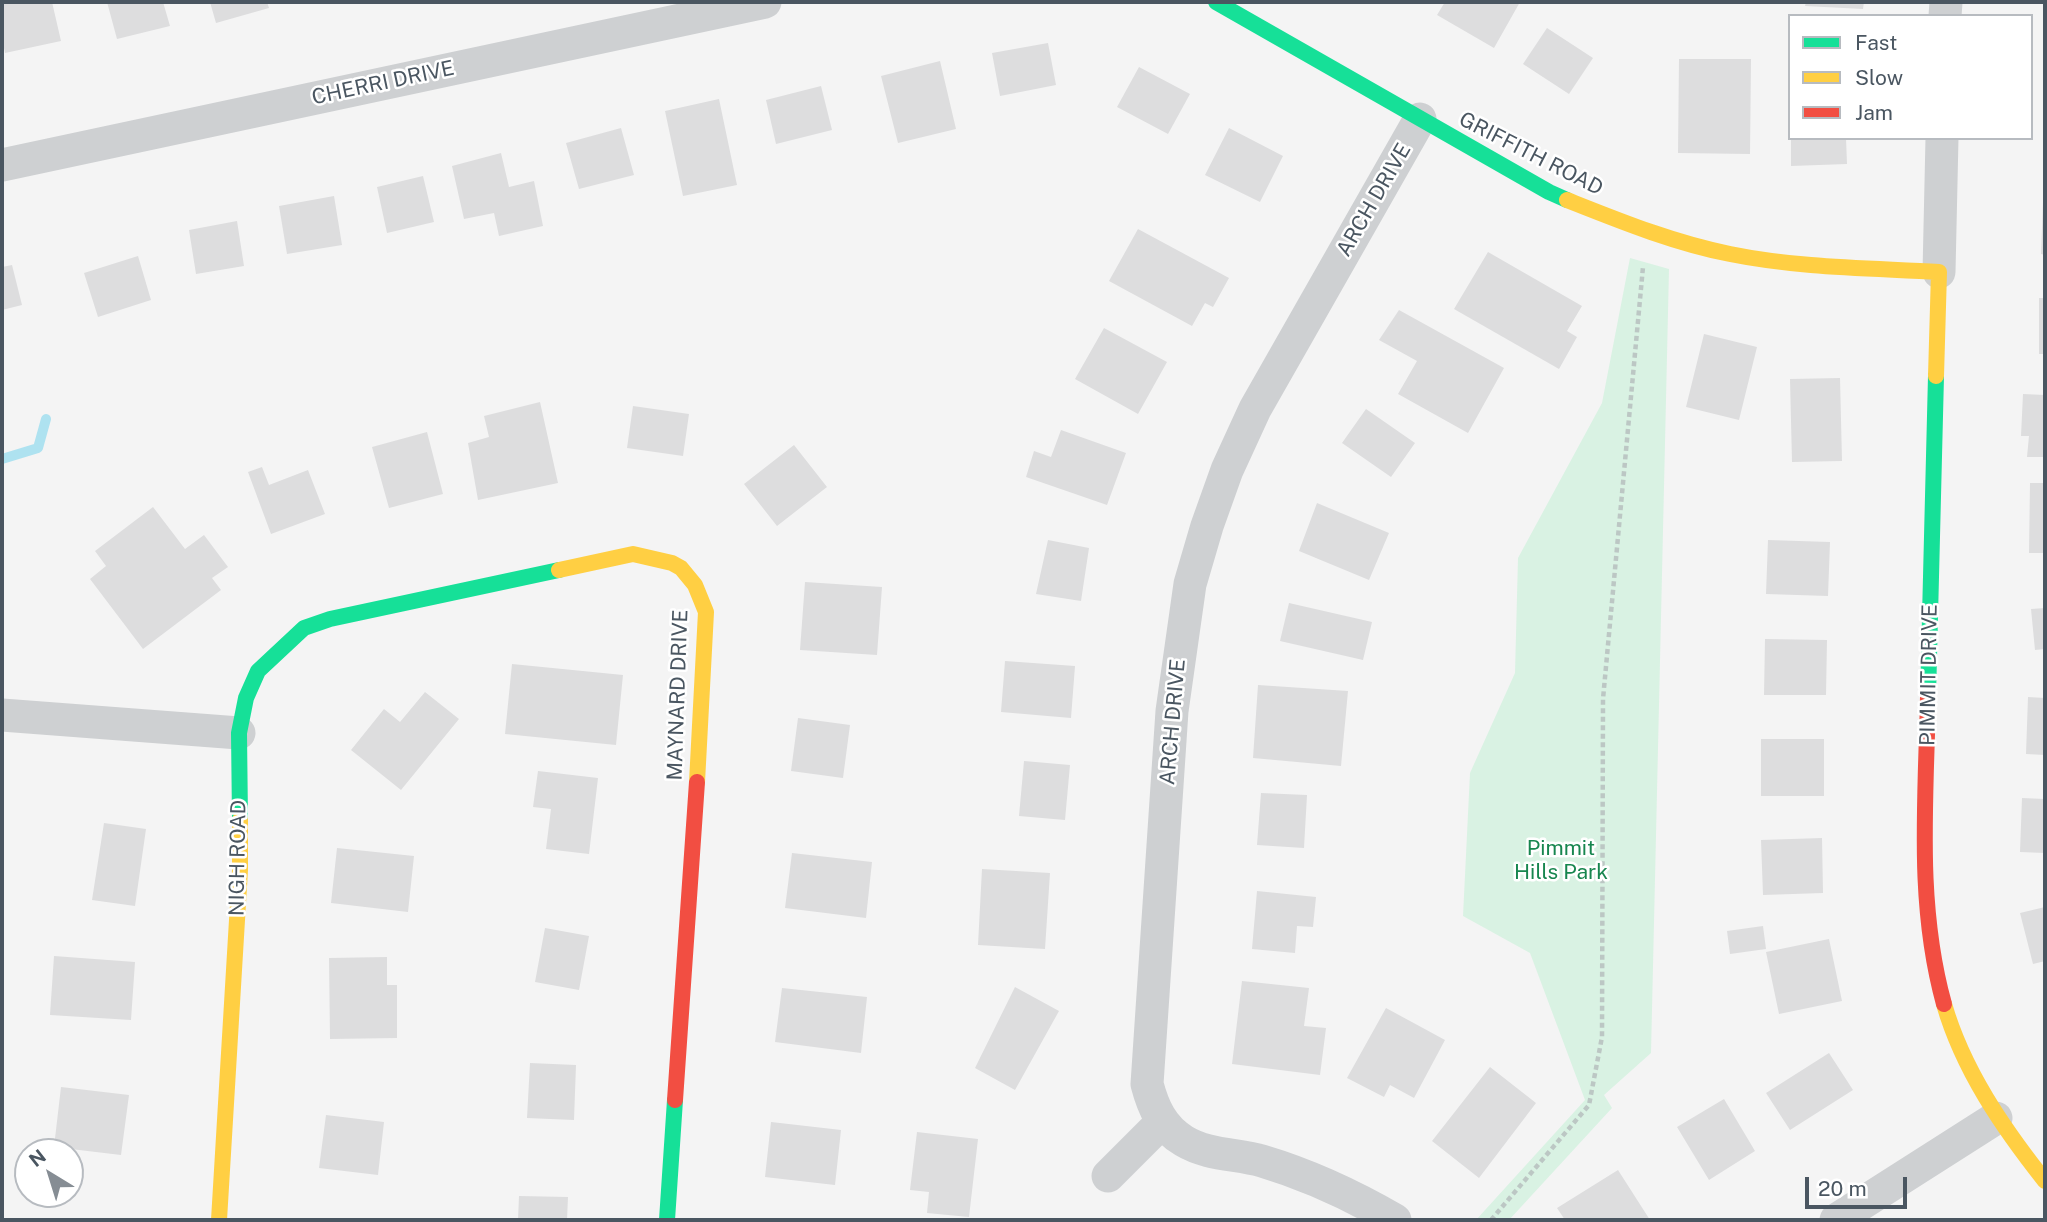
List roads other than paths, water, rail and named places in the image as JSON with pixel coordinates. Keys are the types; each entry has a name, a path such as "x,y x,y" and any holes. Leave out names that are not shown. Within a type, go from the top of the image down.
{"street":[{"name":"CHERRI DRIVE","path":"2,165 765,2"},
{"name":"GRIFFITH ROAD","path":"1216,2 1420,119 1582,207 1648,231 1729,254 1809,265 1938,272"},
{"name":"ARCH DRIVE","path":"1395,1220 1349,1194 1294,1171 1203,1149 1184,1141 1162,1122 1152,1104 1147,1084 1172,711 1190,584 1227,470 1255,409 1420,119"},
{"name":"PIMMIT DRIVE","path":"1942,140 1924,877 1930,943 1944,1004 1967,1065 1996,1118 2045,1181"},
{"name":"MAYNARD DRIVE","path":"239,733 246,698 258,671 304,628 330,618 633,554 661,557 685,571 697,586 706,612 667,1220"},
{"path":"2,715 239,733"},
{"name":"NIGH ROAD","path":"219,1220 240,870 239,733"},
{"path":"1836,1220 1996,1118"},
{"path":"1108,1176 1162,1122"}],"waterway":[{"path":"2,459 38,448 46,419"}],"park label":[{"name":"Pimmit Hills Park","path":"1561,861"}]}
